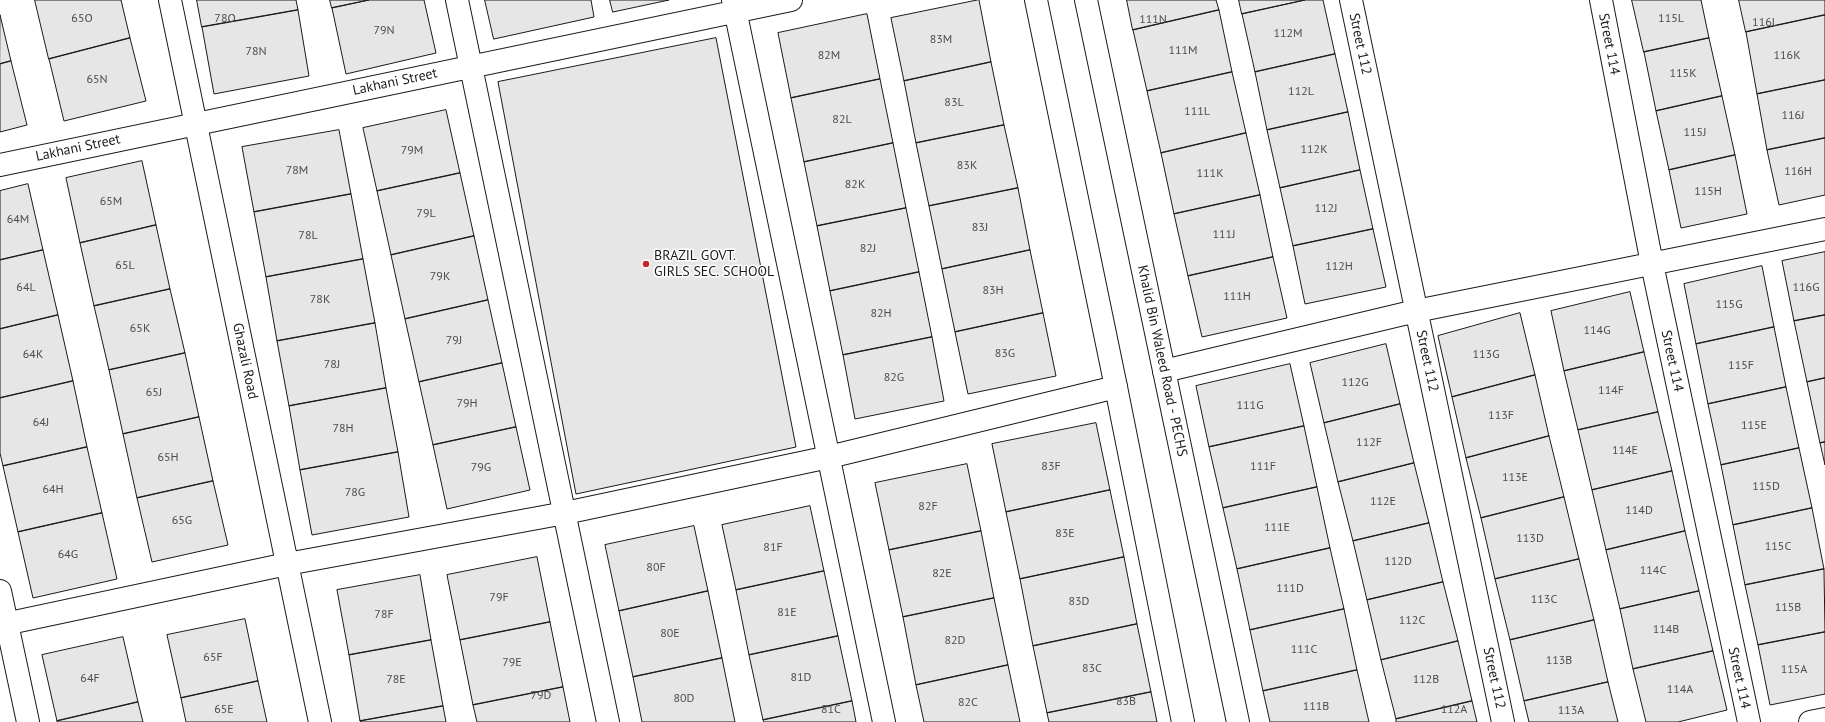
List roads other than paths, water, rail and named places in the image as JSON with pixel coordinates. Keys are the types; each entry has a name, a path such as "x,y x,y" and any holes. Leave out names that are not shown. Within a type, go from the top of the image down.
{"street":[{"name":"Ghazali Road","path":"170,0 320,722"},
{"path":"457,0 608,722"},
{"name":"Lakhani Street","path":"0,165 471,66 735,5 791,0"},
{"path":"1036,0 1183,722"},
{"name":"Khalid Bin Waleed Road - PECHS","path":"1086,0 1238,722"},
{"name":"Street 112","path":"1350,0 1503,722"},
{"name":"Street 114","path":"1601,0 1652,264 1749,722"},
{"path":"735,5 884,722"},
{"path":"1164,372 1416,311 1825,229"},
{"path":"4,624 287,564 564,514 828,457 1116,387"},
{"path":"0,591 4,624 28,722"},
{"path":"1810,722 1825,719"}],"place":[{"name":"BRAZIL GOVT. GIRLS SEC. SCHOOL","path":"646,264"}]}
